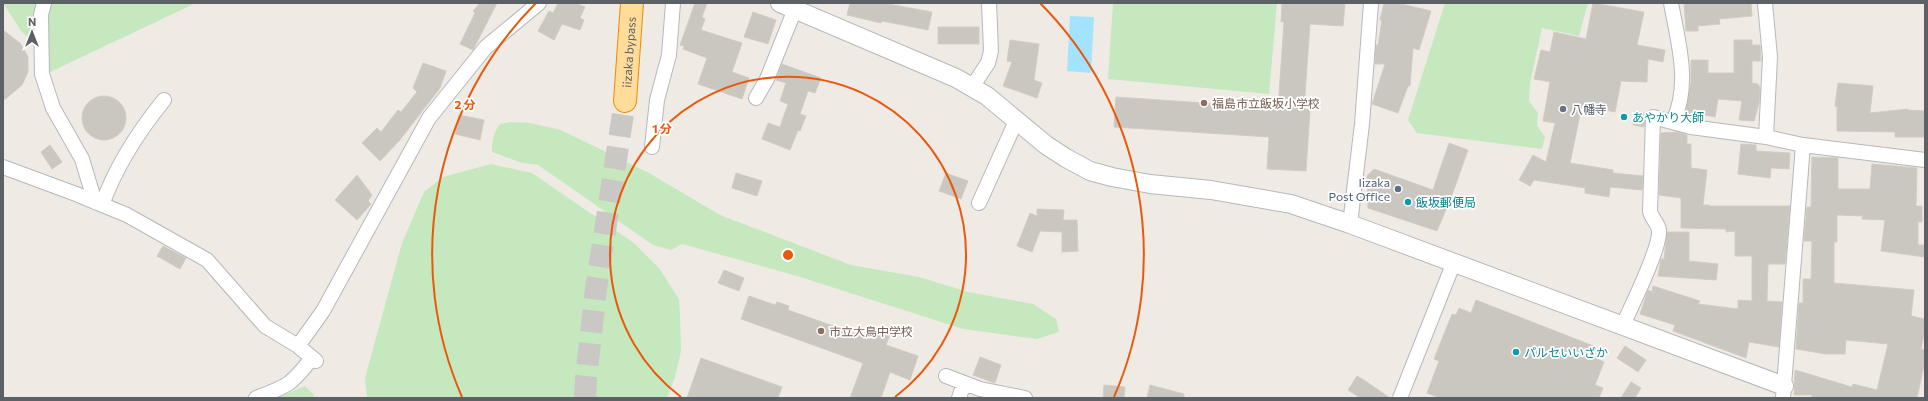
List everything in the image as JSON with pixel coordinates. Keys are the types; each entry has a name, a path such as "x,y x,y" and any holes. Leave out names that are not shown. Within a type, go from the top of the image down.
{"highway":[{"name":"iizaka bypass","path":"625,102 632,3"}],"street":[{"path":"44,3 41,15 42,74 53,108 82,160 98,203"},
{"path":"298,346 323,312 430,118 486,48 539,3"},
{"path":"652,147 657,100 669,55 673,3"},
{"path":"972,87 988,63 992,51 989,3"},
{"path":"1350,224 1362,124 1371,3"},
{"path":"1671,3 1680,46 1682,71 1681,103 1673,122"},
{"path":"1765,3 1770,57 1766,136"},
{"path":"756,98 767,79 788,6 916,60 972,87 987,96 1017,119 1046,145 1090,171 1112,178 1150,184 1211,190 1291,204 1350,224 1454,262 1513,286 1623,325 1783,392 1803,145"},
{"path":"98,203 147,122 164,100"},
{"path":"1623,325 1651,261 1659,235 1658,227 1651,218 1650,211 1653,117 1699,128 1766,136 1803,145 1925,160"},
{"path":"979,203 1017,119"},
{"path":"3,167 127,215 207,260 265,326 298,346 314,360 284,388 256,398"},
{"path":"1404,397 1454,262"},
{"path":"946,376 980,389 1025,398"},
{"path":"959,398 964,383"}],"green space":[{"path":"3,3 196,3 50,72 32,41 21,31"},
{"path":"1113,3 1277,3 1269,94 1108,79"},
{"path":"1445,3 1588,3 1579,36 1542,28 1530,83 1529,101 1538,113 1537,126 1545,137 1542,149 1417,133 1408,120"},
{"path":"511,122 530,123 561,130 649,173 720,215 851,265 919,277 968,292 1033,304 1056,319 1059,332 1037,339 963,329 797,276 682,244 671,250 653,245 538,165 522,163 492,152 493,137 498,127 500,124"},
{"path":"491,164 532,173 634,243 659,268 679,299 681,351 675,377 667,398 367,398 365,378 402,243 424,192 443,177"},
{"path":"305,386 314,395 313,398 278,398"}],"water":[{"path":"1070,16 1094,17 1091,73 1067,71"}],"building":[{"path":"480,3 497,3 473,50 460,44 475,13 473,11"},
{"path":"558,3 575,3 585,7 580,18 584,20 580,30 562,24 554,40 538,31 549,11 553,13"},
{"path":"695,3 707,3 702,17 705,19 701,30 742,43 732,72 749,78 742,99 698,84 707,58 683,49 684,46 680,45"},
{"path":"850,3 883,3 932,12 928,30 882,21 881,23 847,15"},
{"path":"1282,3 1345,3 1343,26 1310,24 1304,109 1310,110 1306,171 1267,169 1269,137 1114,127 1116,97 1278,108 1284,22 1281,22"},
{"path":"1384,3 1397,3 1431,11 1419,50 1413,48 1410,86 1408,86 1398,113 1372,104 1385,64 1375,64 1376,45 1378,45 1382,20 1380,20"},
{"path":"1593,3 1644,12 1637,45 1665,50 1663,62 1648,59 1647,82 1621,81 1615,112 1582,105 1570,163 1613,170 1613,173 1643,176 1642,190 1610,187 1609,197 1585,193 1585,188 1534,180 1530,186 1519,180 1533,155 1546,162 1555,123 1543,121 1550,82 1534,79 1541,50 1550,52 1554,32 1586,39"},
{"path":"1684,3 1751,3 1752,16 1719,19 1720,24 1698,26 1698,31 1686,31"},
{"path":"753,12 776,20 768,44 744,37"},
{"path":"938,27 979,27 979,44 938,44"},
{"path":"3,30 21,44 28,57 28,72 22,85 3,101"},
{"path":"1010,40 1039,44 1034,80 1042,83 1037,98 1003,86 1012,62 1007,61"},
{"path":"1734,40 1752,40 1752,45 1760,45 1761,61 1752,61 1752,83 1758,84 1760,88 1759,103 1754,121 1739,120 1742,101 1718,99 1715,117 1699,114 1698,117 1685,114 1691,82 1691,60 1708,60 1708,73 1734,73"},
{"path":"423,63 446,71 440,88 399,141 380,161 362,143 377,128 381,132 398,110 401,112 417,92 413,88"},
{"path":"782,64 821,78 815,93 808,91 800,114 806,116 800,131 798,130 790,150 762,139 768,123 780,127 788,104 780,101 786,83 776,80"},
{"path":"1838,83 1873,86 1870,113 1908,109 1925,111 1925,137 1895,137 1895,132 1837,131 1837,107 1835,106"},
{"path":"104,96 116,100 122,106 126,118 122,130 116,136 104,140 92,136 86,130 82,118 86,106 92,100"},
{"path":"1635,111 1646,113 1644,127 1633,125"},
{"path":"459,115 484,120 480,140 455,134"},
{"path":"1678,132 1687,135 1687,144 1691,144 1691,168 1707,170 1703,205 1790,206 1785,264 1768,264 1767,301 1782,302 1779,347 1749,342 1746,358 1673,331 1675,325 1640,314 1648,290 1652,292 1653,286 1700,301 1698,304 1738,309 1738,300 1752,301 1752,256 1735,256 1735,231 1726,232 1726,229 1681,228 1681,198 1659,195 1661,133"},
{"name":"飯坂郵便局","path":"1449,143 1468,150 1437,231 1368,208 1367,176 1374,169 1433,190"},
{"path":"1741,144 1756,145 1756,151 1790,153 1789,169 1771,168 1770,178 1738,174"},
{"path":"50,145 62,162 52,169 41,152"},
{"path":"1812,157 1838,158 1838,189 1870,189 1872,164 1917,168 1916,206 1922,206 1922,222 1918,222 1918,245 1925,245 1925,257 1881,251 1885,220 1862,219 1863,216 1837,215 1837,242 1834,242 1834,283 1914,290 1911,316 1925,319 1925,329 1921,349 1925,350 1925,361 1917,398 1811,398 1812,395 1794,395 1795,370 1852,387 1853,384 1877,390 1888,344 1846,340 1845,354 1826,354 1796,349 1799,303 1803,303 1803,279 1811,279 1812,241 1804,241 1807,207 1811,207"},
{"path":"736,173 762,181 757,196 732,188"},
{"path":"946,173 968,181 961,199 939,191"},
{"path":"357,175 372,195 368,201 371,204 357,220 335,200"},
{"path":"1037,209 1064,210 1063,220 1077,220 1078,251 1062,252 1062,232 1040,231 1032,252 1017,246 1030,213 1037,216"},
{"path":"1667,232 1689,232 1689,261 1718,264 1716,280 1658,276 1661,259 1664,259"},
{"path":"163,246 186,258 180,269 157,256"},
{"path":"724,270 744,278 739,291 718,283"},
{"path":"749,296 775,305 777,302 789,306 788,310 870,339 874,328 890,334 886,345 918,356 910,380 890,372 881,398 850,398 863,363 741,319"},
{"name":"パルセいいざか","path":"1476,300 1596,347 1592,357 1604,362 1595,385 1603,388 1599,398 1439,398 1427,393 1439,361 1434,359 1452,314 1456,315 1459,308 1471,313"},
{"path":"1625,346 1646,360 1638,372 1617,358"},
{"path":"980,357 1001,365 995,383 973,375"},
{"path":"701,358 782,387 778,398 687,398"},
{"path":"1357,376 1390,398 1360,398 1348,390"},
{"path":"1631,382 1641,388 1635,398 1621,398"},
{"path":"1104,385 1125,387 1124,398 1103,398"},
{"path":"1150,385 1184,394 1184,398 1147,398"}],"tunnel":[{"path":"585,398 596,289 625,101"}],"place":[{"name":"福島市立飯坂小学校","path":"1204,103"},
{"name":"八幡寺","path":"1563,109"},
{"name":"あやかり大師","path":"1624,117"},
{"name":"Iizaka Post Office","path":"1398,189"},
{"name":"飯坂郵便局","path":"1408,202"},
{"name":"市立大鳥中学校","path":"821,331"},
{"name":"パルセいいざか","path":"1516,352"}]}
